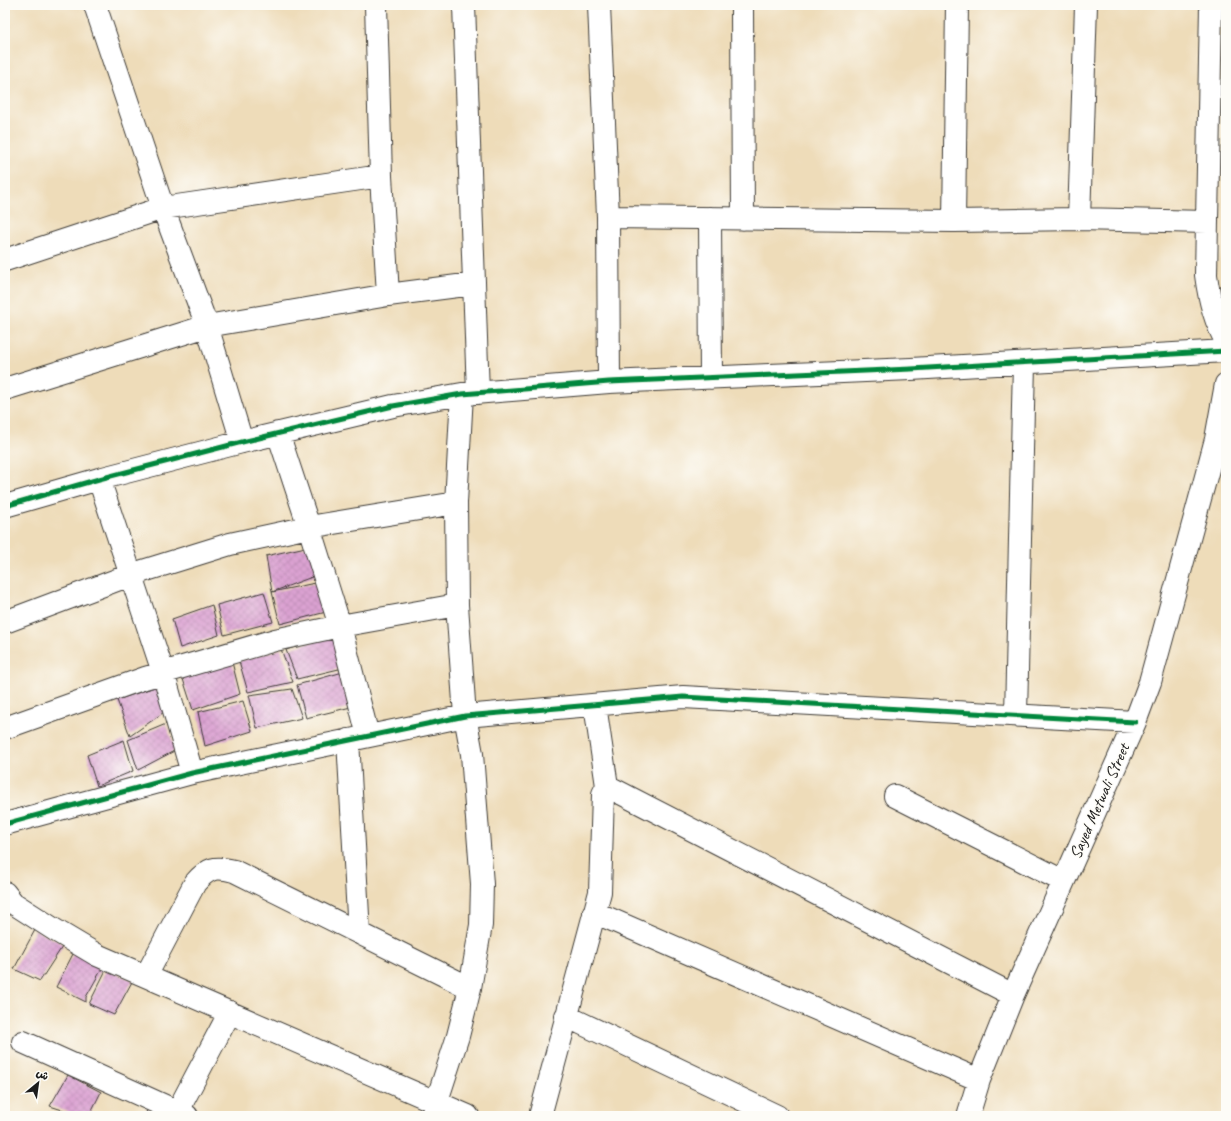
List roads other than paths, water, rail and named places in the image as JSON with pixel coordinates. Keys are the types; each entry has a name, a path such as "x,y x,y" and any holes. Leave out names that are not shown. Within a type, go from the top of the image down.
{"street":[{"path":"95,5 163,208 207,326 242,442"},
{"path":"376,5 381,176 388,294"},
{"path":"435,1109 458,1036 470,988 481,925 482,884 472,754 465,716 457,605 456,503 470,393 473,284 464,5"},
{"path":"599,5 608,217 609,382"},
{"path":"742,5 743,219"},
{"path":"954,221 957,5"},
{"path":"1079,219 1086,5"},
{"path":"1211,5 1206,275 1209,298 1214,317 1226,341"},
{"path":"5,260 163,208 381,176"},
{"path":"608,217 954,221 1079,219 1207,222"},
{"path":"710,218 711,378"},
{"path":"5,389 207,326 388,294 473,284"},
{"path":"5,506 99,479 242,442 393,406 470,393 609,382 911,370 1226,351"},
{"path":"1016,715 1024,363"},
{"name":"Sayed Metwali Street","path":"968,1115 979,1080 1013,995 1135,722 1150,682 1216,439 1226,384"},
{"path":"278,434 340,626 358,738 359,933"},
{"path":"99,479 163,672 192,773"},
{"path":"5,622 130,575 230,544 309,527 456,503"},
{"path":"5,728 163,672 275,640 340,626 457,605"},
{"path":"5,824 192,773 465,716 683,697 1135,722"},
{"path":"540,1116 600,892 603,794 607,786 595,705"},
{"path":"607,786 1013,995"},
{"path":"895,796 1063,881"},
{"path":"146,976 195,883 203,874 211,869 222,868 234,872 470,988"},
{"path":"5,893 13,903 97,955 230,1012 435,1109 468,1116"},
{"path":"594,912 979,1080"},
{"path":"23,1042 183,1114 184,1099 230,1012"},
{"path":"566,1016 777,1116"}]}
